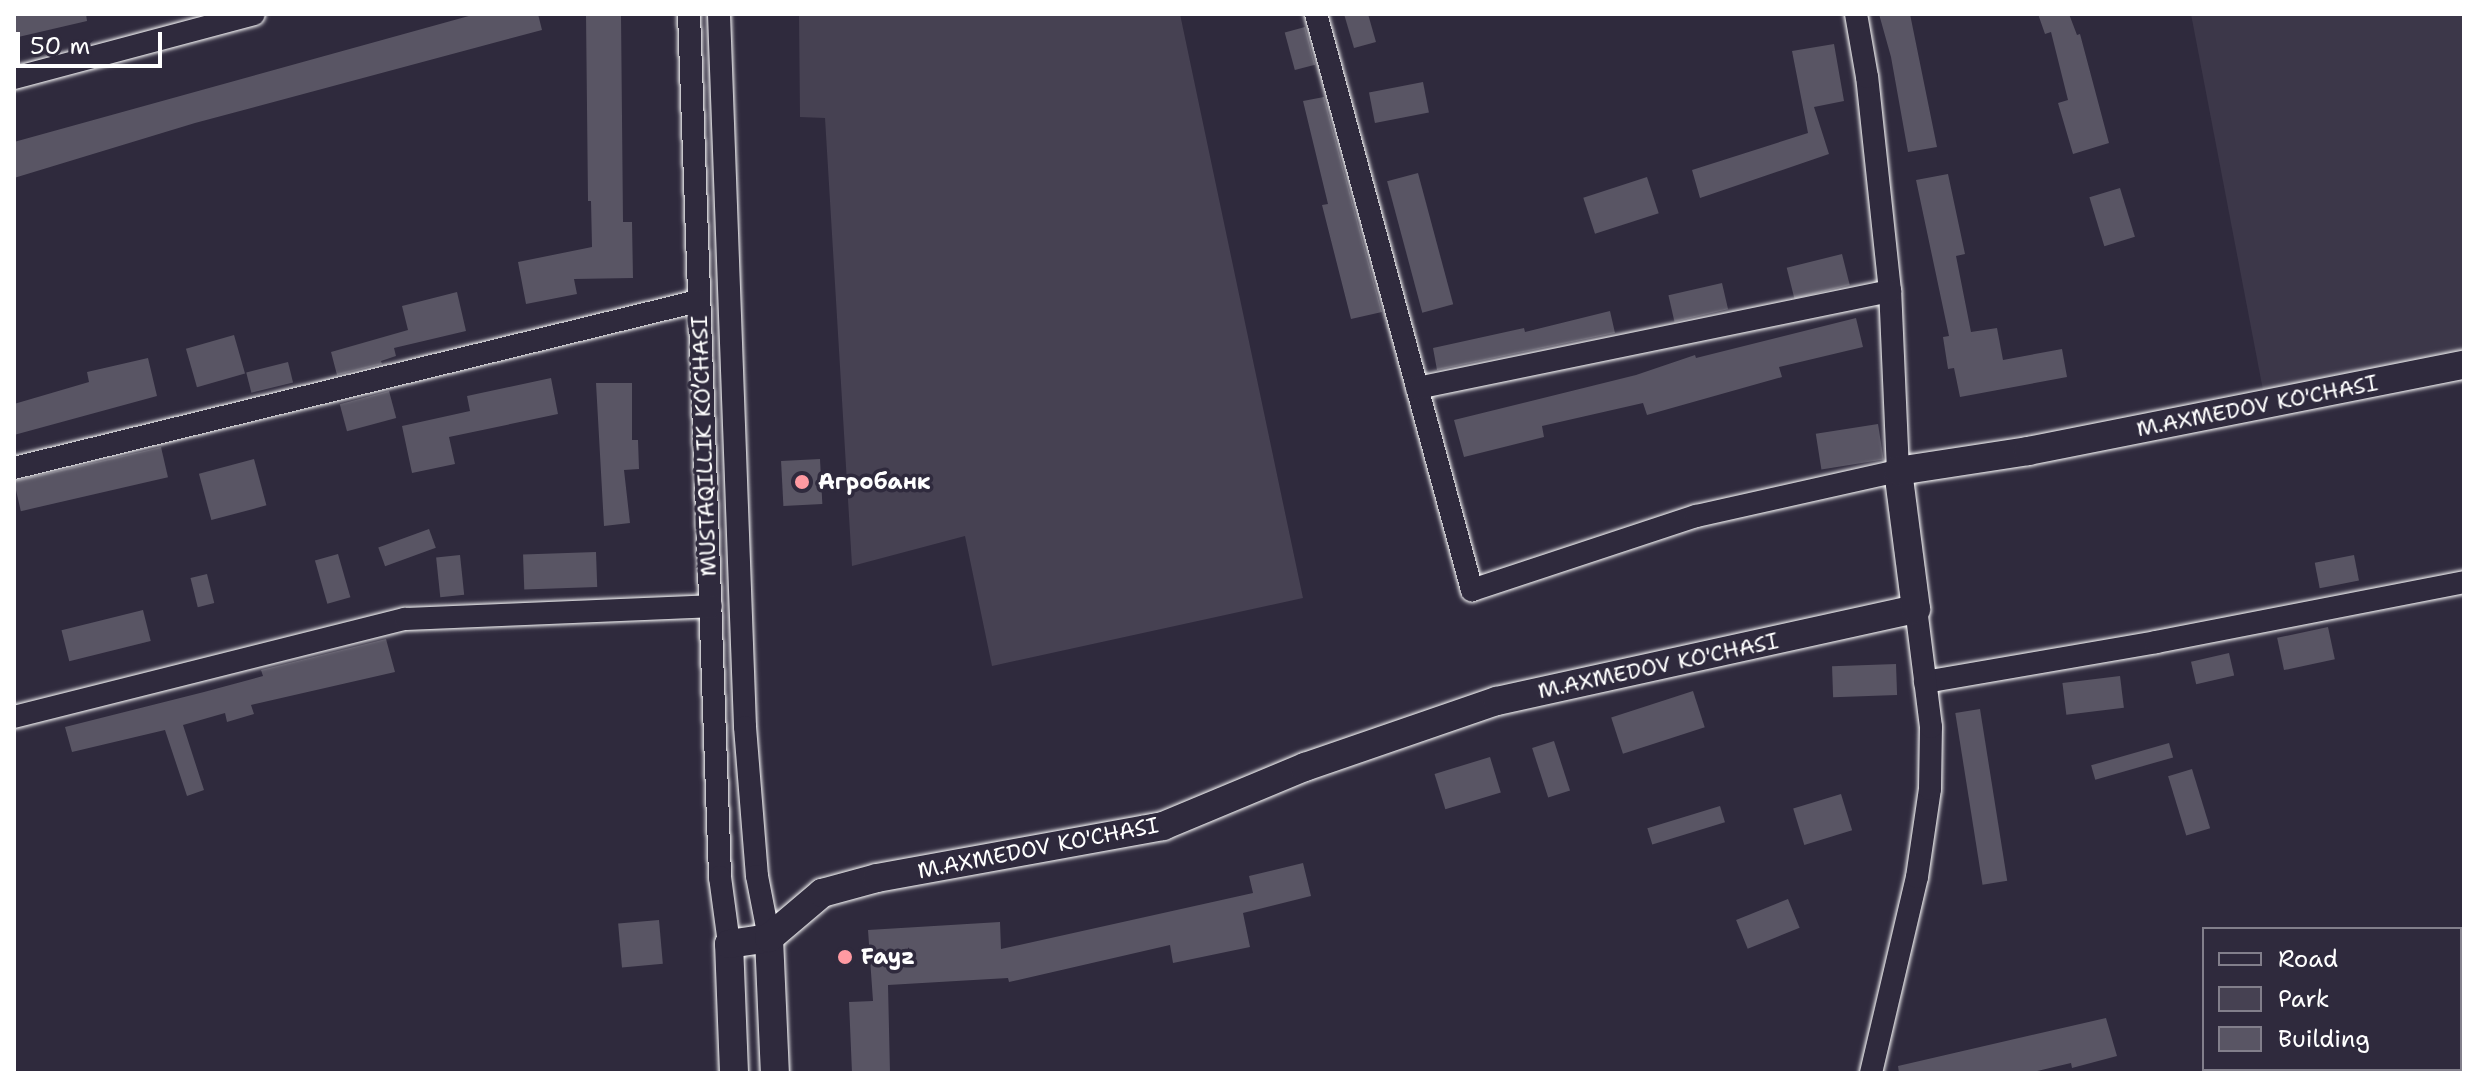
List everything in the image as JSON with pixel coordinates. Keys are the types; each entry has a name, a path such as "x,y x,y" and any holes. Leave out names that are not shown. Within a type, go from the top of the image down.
{"main road":[{"name":"M.AXMEDOV KO'CHASI","path":"1899,480 2028,451 2464,365"},
{"path":"1899,480 1916,609"},
{"name":"M.AXMEDOV KO'CHASI","path":"769,938 822,893 877,878 1163,826 1305,767 1497,701 1916,609"},
{"path":"734,1073 729,944 769,938 775,1073"}],"street":[{"path":"14,78 254,14"},
{"name":"MUSTAQILLIK KO’CHASI","path":"689,14 720,877 729,944"},
{"name":"MUSTAQILLIK KO’CHASI","path":"719,14 745,727 757,876 769,938"},
{"path":"1316,14 1472,590 1696,516 1899,480 1890,291 1867,77 1856,14"},
{"path":"1417,388 1890,291"},
{"path":"14,468 698,301"},
{"path":"1925,682 2156,642 2464,582"},
{"path":"14,717 405,619 711,606"},
{"path":"1871,1073 1917,877 1928,804 1931,727 1916,609"}],"shaded area":[{"path":"2191,14 2464,14 2464,349 2263,390"}],"green space":[{"path":"799,14 1180,14 1303,598 992,666 965,536 852,566 825,118 800,117"}],"building":[{"path":"14,14 86,14 87,21 14,38"},
{"path":"476,14 538,14 542,30 195,123 14,178 14,142"},
{"path":"586,14 621,14 623,222 632,222 633,278 574,279 577,294 526,304 518,262 592,247 591,201 588,201"},
{"path":"1344,14 1368,14 1376,42 1354,48"},
{"path":"1879,14 1910,14 1937,147 1908,152 1891,57"},
{"path":"2038,14 2069,14 2077,35 2080,34 2109,143 2073,154 2058,103 2068,100 2051,32 2045,34"},
{"path":"1305,27 1315,65 1295,70 1285,32"},
{"path":"1834,44 1844,101 1814,107 1829,154 1700,198 1692,170 1808,133 1792,51"},
{"path":"1423,82 1429,112 1375,123 1369,92"},
{"path":"1324,97 1382,312 1351,319 1322,205 1328,204 1303,101"},
{"path":"1418,173 1453,304 1422,313 1387,181"},
{"path":"1948,174 1965,254 1956,256 1971,332 1997,328 2003,360 2062,349 2067,377 1960,397 1954,368 1948,369 1943,337 1949,336 1916,180"},
{"path":"1647,177 1659,213 1595,234 1583,198"},
{"path":"2120,188 2135,237 2104,246 2089,197"},
{"path":"1842,254 1850,285 1794,299 1787,268"},
{"path":"1722,283 1728,309 1674,322 1668,295"},
{"path":"457,292 466,331 394,348 396,356 381,361 382,364 337,375 331,352 408,330 402,306"},
{"path":"1610,311 1615,333 1437,370 1433,348 1524,328 1525,332"},
{"path":"1856,318 1863,347 1779,367 1782,377 1647,415 1643,403 1542,426 1544,437 1464,457 1454,420 1636,375 1695,355 1696,358"},
{"path":"234,335 245,373 197,387 186,349"},
{"path":"148,358 157,396 14,435 14,404 89,382 87,372"},
{"path":"288,362 293,382 251,393 246,372"},
{"path":"551,378 558,414 449,437 455,464 412,473 402,426 470,411 467,396"},
{"path":"596,383 632,383 632,440 638,440 639,469 624,470 630,523 604,526"},
{"path":"389,391 396,418 347,431 340,404"},
{"path":"1878,424 1884,460 1821,469 1816,434"},
{"path":"161,447 168,477 21,511 14,481"},
{"path":"254,459 266,505 211,520 199,474"},
{"name":"Агробанк","path":"820,459 822,504 783,506 781,461"},
{"path":"429,529 436,548 385,566 378,547"},
{"path":"596,552 597,587 524,590 523,555"},
{"path":"338,554 350,597 327,604 315,561"},
{"path":"460,555 464,595 440,597 436,558"},
{"path":"2354,555 2359,581 2320,588 2315,563"},
{"path":"207,574 214,603 198,607 191,578"},
{"path":"143,610 151,641 69,661 61,630"},
{"path":"2328,627 2335,659 2284,670 2277,638"},
{"path":"386,639 395,672 251,705 254,714 227,722 225,713 183,725 204,790 187,796 165,730 72,752 65,727 263,676 261,670"},
{"path":"2229,653 2234,675 2196,684 2191,662"},
{"path":"1896,664 1897,695 1833,697 1832,666"},
{"path":"2120,676 2124,708 2066,715 2062,683"},
{"path":"1693,691 1705,727 1623,754 1611,718"},
{"path":"1980,709 2007,881 1983,885 1955,713"},
{"path":"1554,741 1570,790 1548,798 1532,748"},
{"path":"2169,743 2173,757 2095,780 2091,765"},
{"path":"1490,757 1501,792 1445,809 1435,774"},
{"path":"2192,769 2210,828 2186,836 2168,776"},
{"path":"1841,794 1852,830 1804,845 1793,809"},
{"path":"1720,806 1725,822 1652,844 1647,828"},
{"path":"1303,863 1311,896 1243,913 1250,947 1173,963 1170,945 1009,982 1008,978 888,985 890,1073 852,1073 849,1002 873,1001 868,930 1000,922 1001,949 1253,893 1249,876"},
{"path":"1788,899 1800,928 1748,949 1736,920"},
{"path":"659,920 663,964 622,967 618,924"},
{"path":"2106,1018 2117,1056 2072,1068 2071,1063 2029,1073 1899,1073 1898,1066"}],"place":[{"name":"Агробанк","path":"802,482"},
{"name":"Fayz","path":"845,957"}]}
